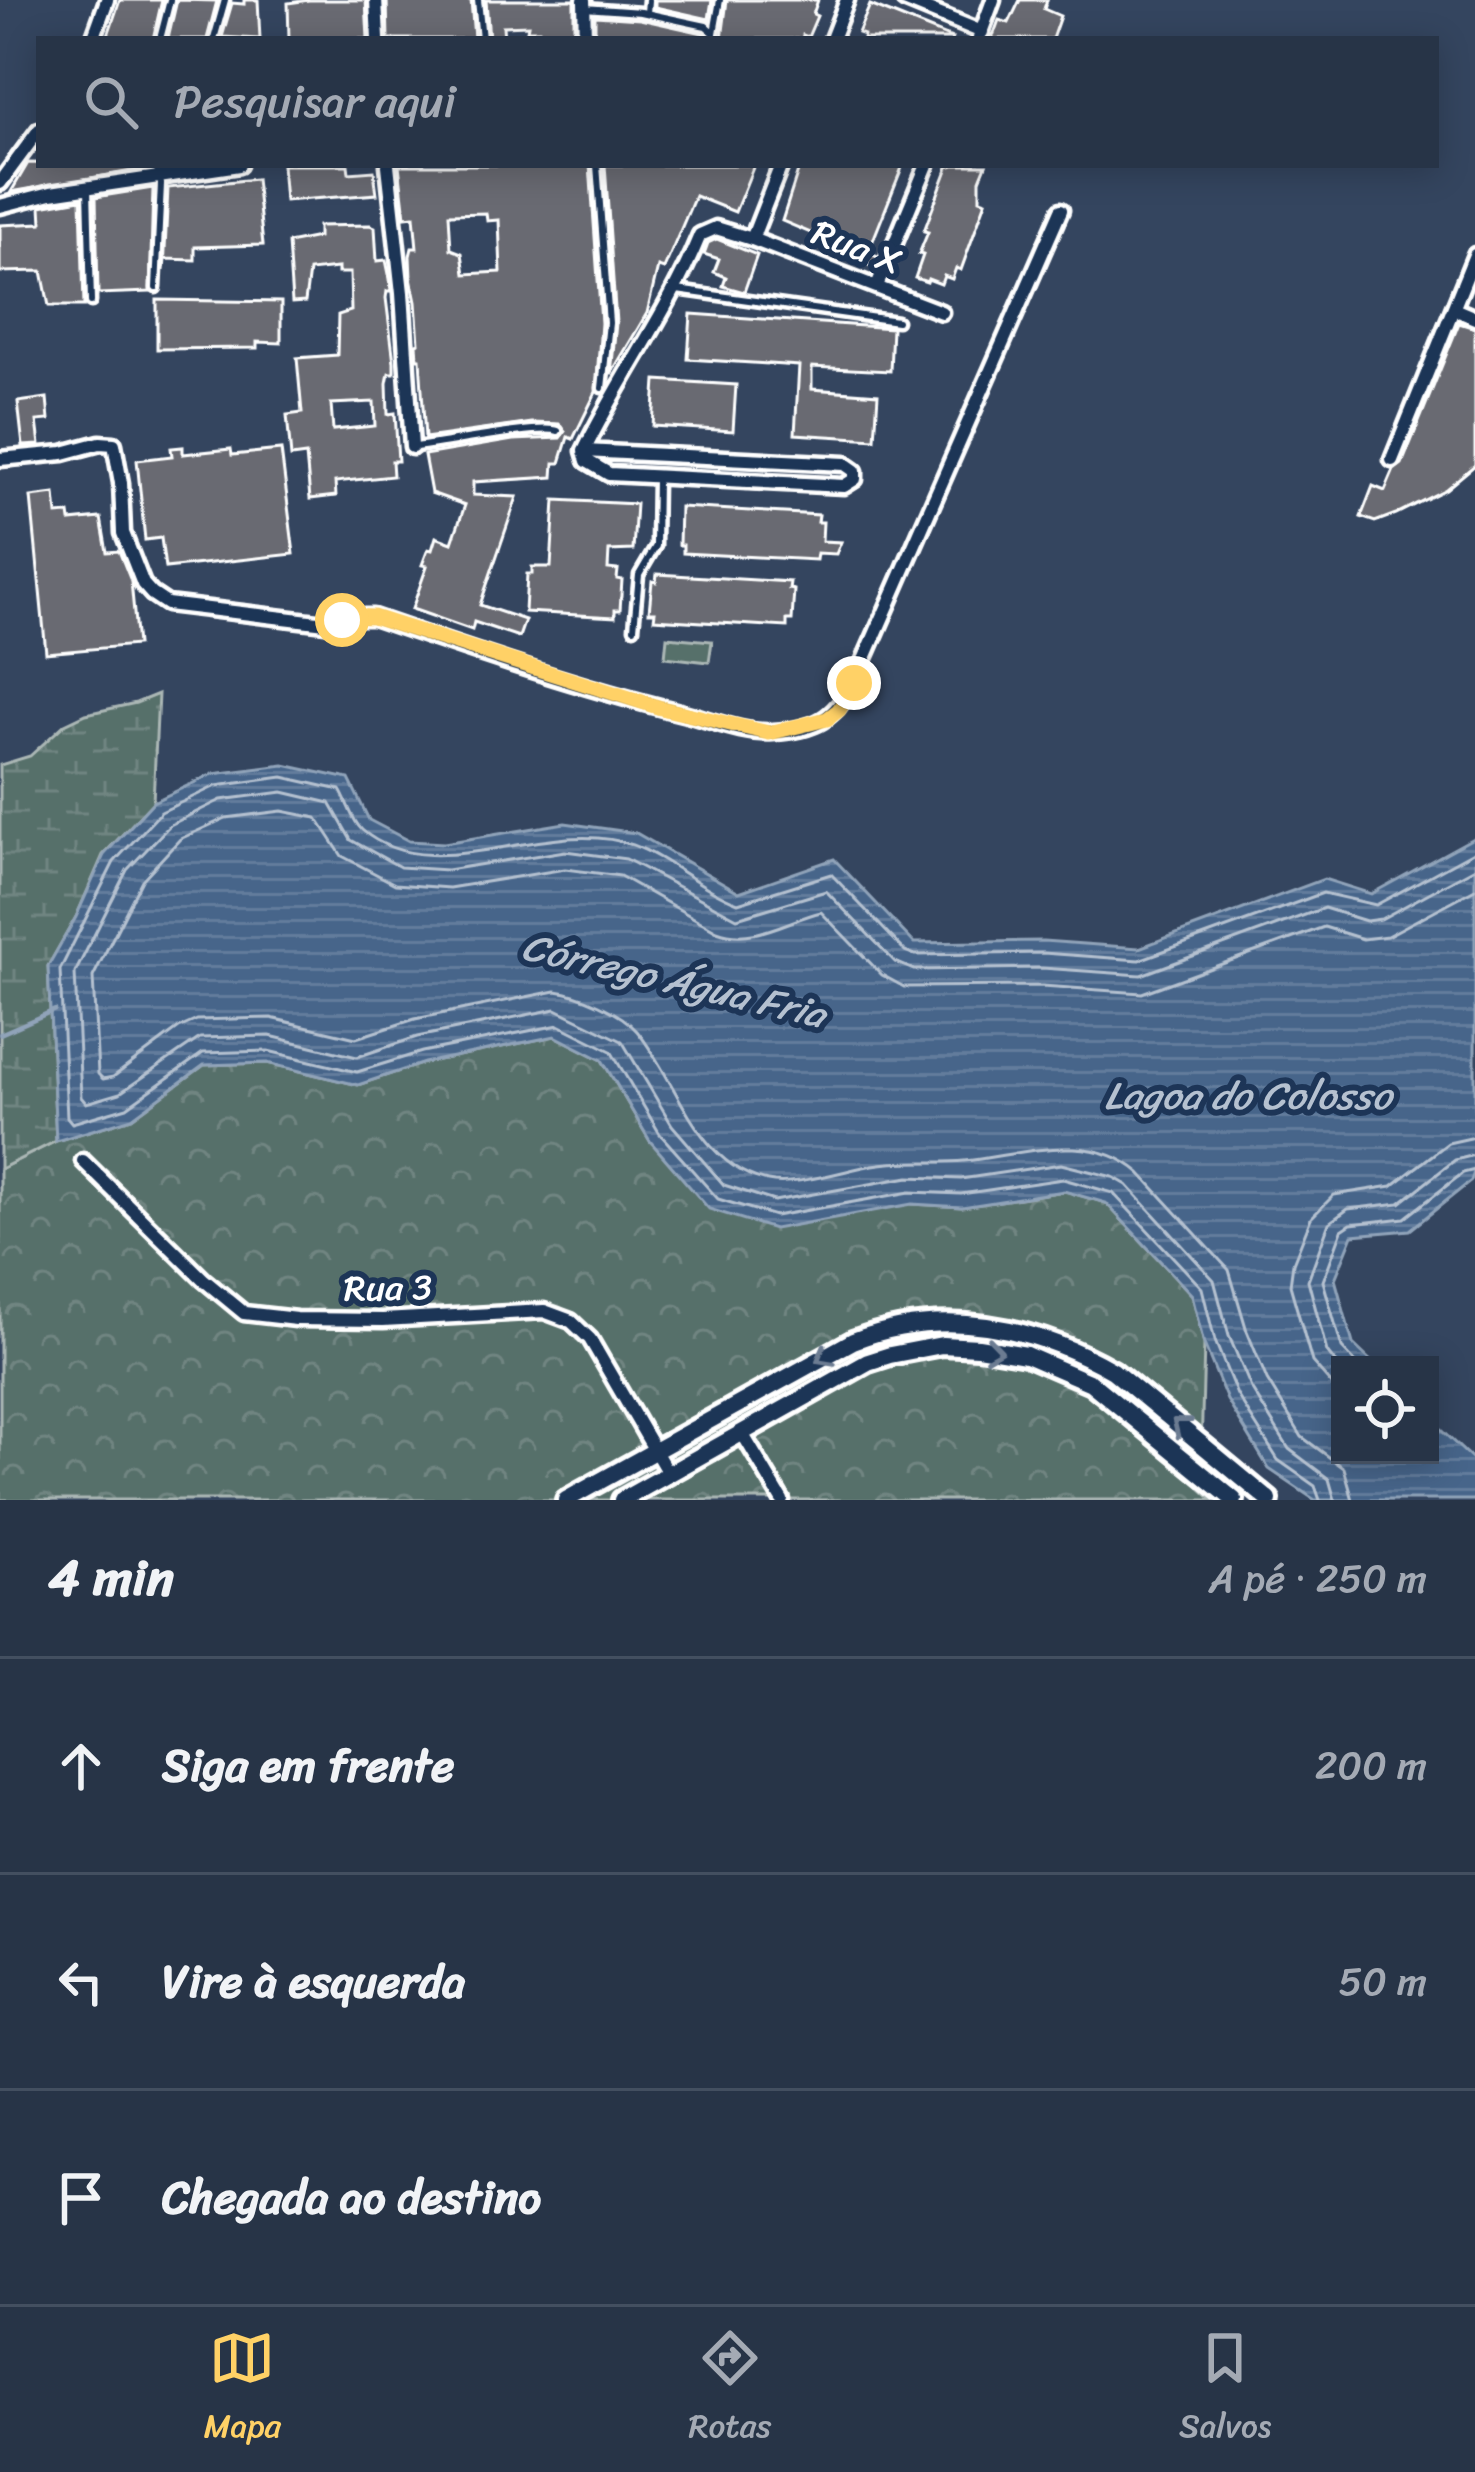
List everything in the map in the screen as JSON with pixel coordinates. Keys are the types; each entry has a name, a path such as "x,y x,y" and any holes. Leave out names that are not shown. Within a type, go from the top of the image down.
{"street":[{"path":"94,36 107,0"},
{"path":"376,0 378,36"},
{"path":"833,36 847,0"},
{"path":"904,0 980,36 993,0"},
{"path":"584,4 585,36"},
{"path":"0,183 36,134"},
{"path":"0,206 196,168"},
{"path":"388,168 412,447"},
{"path":"584,452 845,464 856,471 855,479 844,486 609,474 587,461 584,452 607,391 677,290 704,230 716,228 752,239 780,168"},
{"path":"878,286 926,168"},
{"path":"0,459 114,444 123,533 143,584 167,604 326,622 373,617 661,708 750,730 790,730 827,719 839,710 854,683 1061,210"},
{"name":"Rua X","path":"752,239 941,312"},
{"path":"1392,460 1475,255"},
{"path":"1454,309 1475,318"},
{"name":"Rua 3","path":"82,1160 204,1280 244,1312 296,1319 383,1320 544,1311 571,1321 590,1339 669,1474"},
{"path":"566,1500 853,1341 914,1326 973,1324 1022,1331 1070,1348 1113,1371 1269,1500"},
{"path":"622,1500 878,1358 925,1347 978,1347 1026,1355 1091,1384 1234,1500"},
{"path":"742,1432 782,1500"}],"lane":[{"path":"161,36 170,0"},
{"path":"215,36 225,0"},
{"path":"478,0 482,36"},
{"path":"647,13 648,0"},
{"path":"584,4 693,23 714,36 720,0"},
{"path":"597,168 609,323 607,391"},
{"path":"156,288 158,172"},
{"path":"88,188 91,302"},
{"path":"677,290 897,321"},
{"path":"412,447 531,429 558,431"},
{"path":"634,628 639,574 656,546 657,478"}],"green space":[{"path":"667,637 712,641 709,662 665,657"},
{"path":"158,694 153,802 103,855 48,966 56,1141 0,1169 0,765 30,756 65,724 86,714"},
{"path":"555,1036 602,1060 650,1141 912,1204 962,1207 1065,1191 1106,1203 1192,1295 1204,1344 1200,1488 1213,1500 0,1500 0,1169 56,1141 132,1118 204,1065 267,1063 358,1085 424,1063"}],"water":[{"name":"Lagoa do Colosso","path":"284,765 349,779 369,820 409,841 444,843 565,823 636,833 739,892 834,859 914,943 1043,941 1139,948 1324,879 1371,894 1475,837 1475,1169 1471,1181 1410,1230 1353,1235 1335,1279 1353,1344 1366,1356 1331,1356 1331,1464 1439,1464 1439,1428 1475,1462 1475,1500 1315,1500 1269,1469 1227,1400 1204,1344 1192,1295 1106,1203 1064,1191 962,1207 912,1204 774,1229 709,1209 650,1141 602,1060 555,1036 424,1063 358,1085 267,1063 204,1065 132,1118 56,1141 48,966 104,855 153,802 213,774"}],"building":[{"path":"120,0 162,0 154,36 108,35"},
{"path":"177,0 217,1 208,36 169,36"},
{"path":"244,0 258,0 260,36 222,36 232,3 244,4"},
{"path":"366,0 368,36 289,36 288,3"},
{"path":"387,0 471,0 474,36 388,36"},
{"path":"486,0 574,0 574,36 540,36 539,30 527,30 528,25 503,26 504,36 489,36"},
{"path":"655,0 712,0 709,19 655,7"},
{"path":"727,0 818,0 808,36 722,36"},
{"path":"1020,0 1047,0 1044,9 1060,16 1053,36 993,36 999,20 1009,23"},
{"path":"870,5 947,36 864,36 858,33"},
{"path":"595,16 640,19 704,36 595,36"},
{"path":"28,163 36,163 36,168 149,168 11,192"},
{"path":"282,168 374,171 377,194 285,201"},
{"path":"399,168 590,168 601,323 596,392 573,439 568,437 560,463 554,463 553,477 473,482 473,495 517,497 480,605 525,620 519,637 474,622 472,630 412,609 428,549 432,550 436,537 452,543 465,505 431,493 424,455 513,440 560,438 565,431 559,424 532,423 425,438 411,278 410,256 412,248 417,248 414,216 405,217","holes":["486,213 487,221 499,220 501,272 465,274 462,253 451,249 449,214"]},
{"path":"605,168 753,168 735,212 695,196 664,269 658,267 647,313 611,374 616,323"},
{"path":"799,168 902,168 868,253 878,257 874,267 822,247 825,239 782,221"},
{"path":"948,168 985,168 980,199 986,201 961,270 956,268 952,279 944,276 941,284 915,278 928,232 924,231"},
{"path":"256,179 263,245 195,247 195,260 165,259 164,271 168,188"},
{"path":"153,188 150,292 98,294 96,197"},
{"path":"81,199 84,306 49,306 42,271 0,272 0,225 42,223 41,206"},
{"path":"318,226 375,227 377,261 386,260 390,279 386,298 394,373 389,373 387,383 388,414 395,413 398,461 392,461 393,476 335,482 336,496 310,499 306,455 291,457 287,415 302,413 297,358 337,355 338,315 351,311 350,273 338,273 338,268 309,271 305,302 292,303 288,243 318,237","holes":["374,402 375,426 333,430 331,404"]},
{"path":"717,239 757,255 744,292 723,286 726,277 714,272 719,259 704,254 708,243"},
{"path":"157,300 281,302 281,343 257,342 257,348 157,349"},
{"path":"691,314 892,328 890,371 812,367 812,389 878,394 875,439 795,434 799,366 688,359"},
{"path":"1459,323 1475,328 1475,465 1446,489 1396,514 1375,522 1361,517 1373,486 1385,491 1402,464"},
{"path":"656,380 736,385 733,431 653,426"},
{"path":"47,398 49,420 37,421 40,445 23,446 18,402"},
{"path":"183,447 183,454 281,450 294,554 165,568 161,538 145,540 137,460 172,456 171,448"},
{"path":"55,494 57,515 69,514 70,521 101,518 107,552 119,551 131,581 137,645 46,653 31,497"},
{"path":"555,500 636,504 633,550 609,551 608,569 618,570 617,579 622,580 620,610 615,610 615,617 525,612 527,574 532,574 532,567 551,567"},
{"path":"680,507 819,515 822,541 841,542 836,554 817,553 816,560 683,553"},
{"path":"657,574 790,582 792,620 787,620 787,627 654,619 655,612 649,612"}],"waterway":[{"name":"Córrego Água Fria","path":"0,1034 55,1010"}],"route":[{"path":"342,620 373,617 661,708 769,733 827,719 839,710 854,683"}]}
